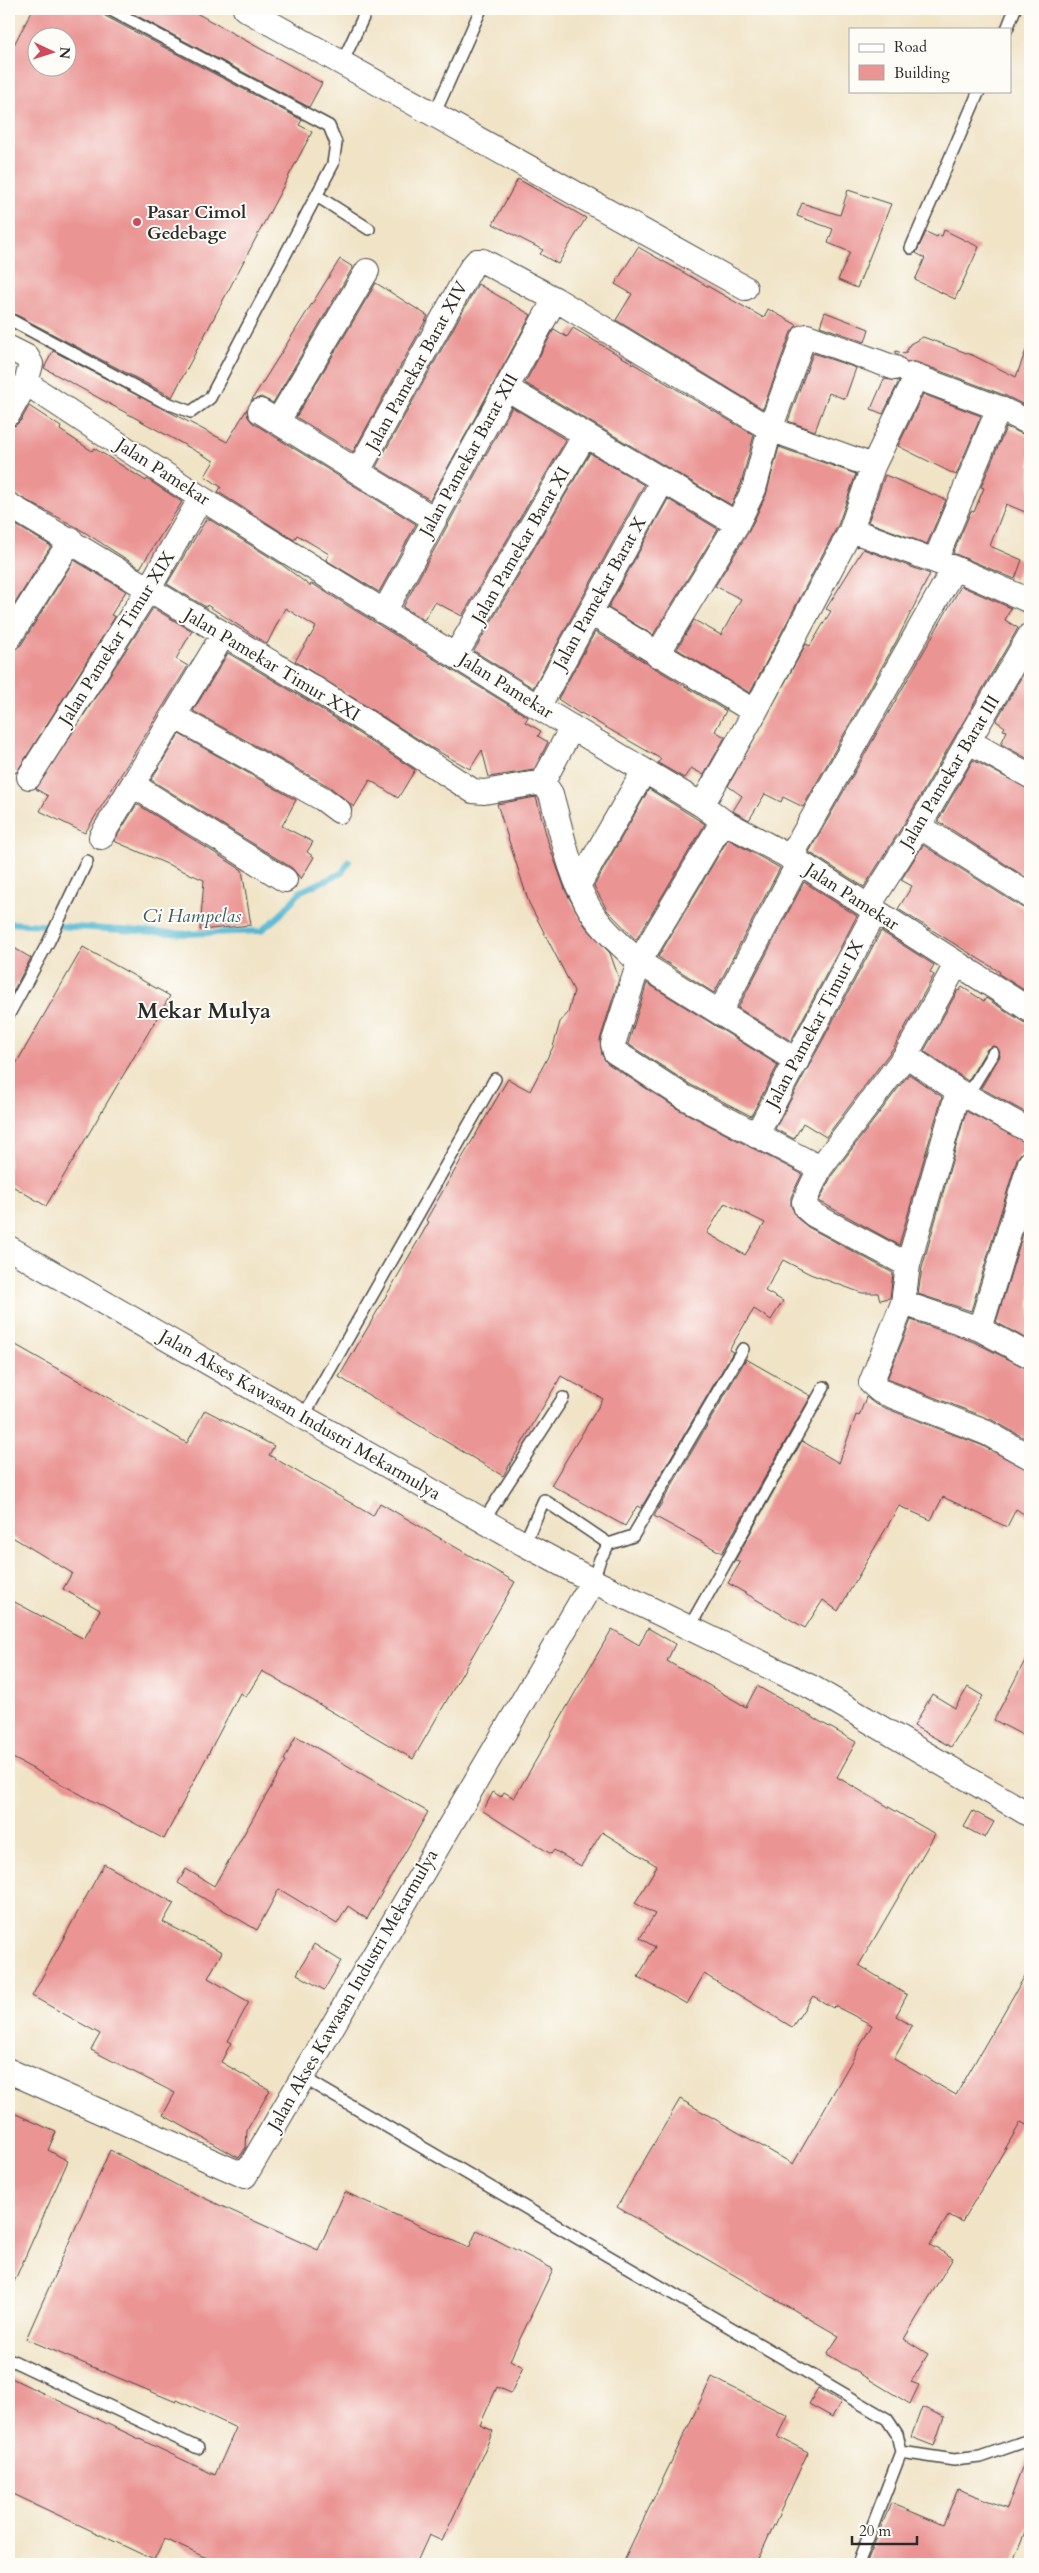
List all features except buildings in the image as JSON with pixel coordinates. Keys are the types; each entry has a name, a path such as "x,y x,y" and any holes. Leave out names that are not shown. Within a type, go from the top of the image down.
{"street":[{"path":"245,9 745,288"},
{"name":"Jalan Pamekar Barat XIV","path":"358,472 466,277 477,261 483,262 555,299"},
{"path":"366,271 269,416 434,519"},
{"path":"555,299 770,429 873,466"},
{"name":"Jalan Pamekar Barat XII","path":"384,612 555,299"},
{"path":"658,655 737,524 754,489 770,429 804,337 807,336 908,373 999,408 1030,423"},
{"path":"9,348 27,357 31,364 26,383 9,413"},
{"path":"702,805 755,712 852,530 873,466 908,373"},
{"name":"Jalan Pamekar","path":"26,383 201,498 384,612 456,654 538,707 702,805 722,821 794,860 1030,1010"},
{"path":"506,388 737,524"},
{"path":"720,1012 794,860 945,564 999,408"},
{"name":"Jalan Pamekar Barat XI","path":"456,654 585,435"},
{"name":"Jalan Pamekar Barat X","path":"538,707 662,480"},
{"name":"Jalan Pamekar Timur XIX","path":"30,777 148,590 201,498"},
{"name":"Jalan Pamekar Timur XXI","path":"9,505 71,540 148,590 317,690 473,791 484,792 543,782"},
{"path":"852,530 1028,593"},
{"path":"9,638 71,540"},
{"path":"590,613 755,712"},
{"path":"100,836 133,786 223,635"},
{"name":"Jalan Pamekar Barat III","path":"871,910 968,742 1022,668 1030,635"},
{"path":"174,716 324,799 340,811"},
{"path":"572,727 543,782 551,794 578,886 592,912 605,930 639,962 797,1061"},
{"path":"968,742 1030,776"},
{"path":"578,886 644,771"},
{"path":"133,786 285,880"},
{"path":"722,821 639,962 613,1044 615,1052 684,1097 820,1168"},
{"path":"919,826 1030,896"},
{"name":"Jalan Pamekar Timur IX","path":"756,1136 797,1061 871,910"},
{"path":"908,1265 814,1215 806,1208 804,1202 807,1192 820,1168 906,1055 957,963"},
{"path":"906,1055 962,1094 1030,1131"},
{"path":"962,1094 908,1265 904,1303 872,1378 874,1387 987,1433 1030,1457"},
{"path":"980,1330 1030,1163"},
{"name":"Jalan Akses Kawasan Industri Mekarmulya","path":"9,1248 524,1544 593,1581 813,1688 1030,1815"},
{"path":"904,1303 980,1330 1030,1356"},
{"name":"Jalan Akses Kawasan Industri Mekarmulya","path":"9,2071 245,2176 593,1581"}],"lane":[{"path":"9,319 162,401 191,412 210,398 317,196 334,157 336,143 329,126 109,9"},
{"path":"342,63 367,9"},
{"path":"434,115 481,9"},
{"path":"1007,28 1016,9"},
{"path":"911,248 979,92"},
{"path":"317,196 369,229"},
{"path":"9,1014 49,941 87,861"},
{"path":"962,1094 993,1053"},
{"path":"303,1417 495,1079"},
{"path":"593,1581 600,1558 609,1544 633,1536 743,1349"},
{"path":"689,1628 824,1387"},
{"path":"484,1520 563,1398"},
{"path":"524,1544 544,1500 609,1544"},
{"path":"302,2076 887,2419 897,2434 901,2452 858,2564"},
{"path":"9,2359 198,2448"},
{"path":"901,2452 954,2460 980,2457 1023,2442"}],"waterway":[{"name":"Ci Hampelas","path":"9,923 187,934 261,931 280,915 301,891 342,873 349,861"}],"place":[{"name":"Pasar Cimol Gedebage","path":"137,222"}],"district":[{"name":"Mekar Mulya","path":"204,1011"}]}
